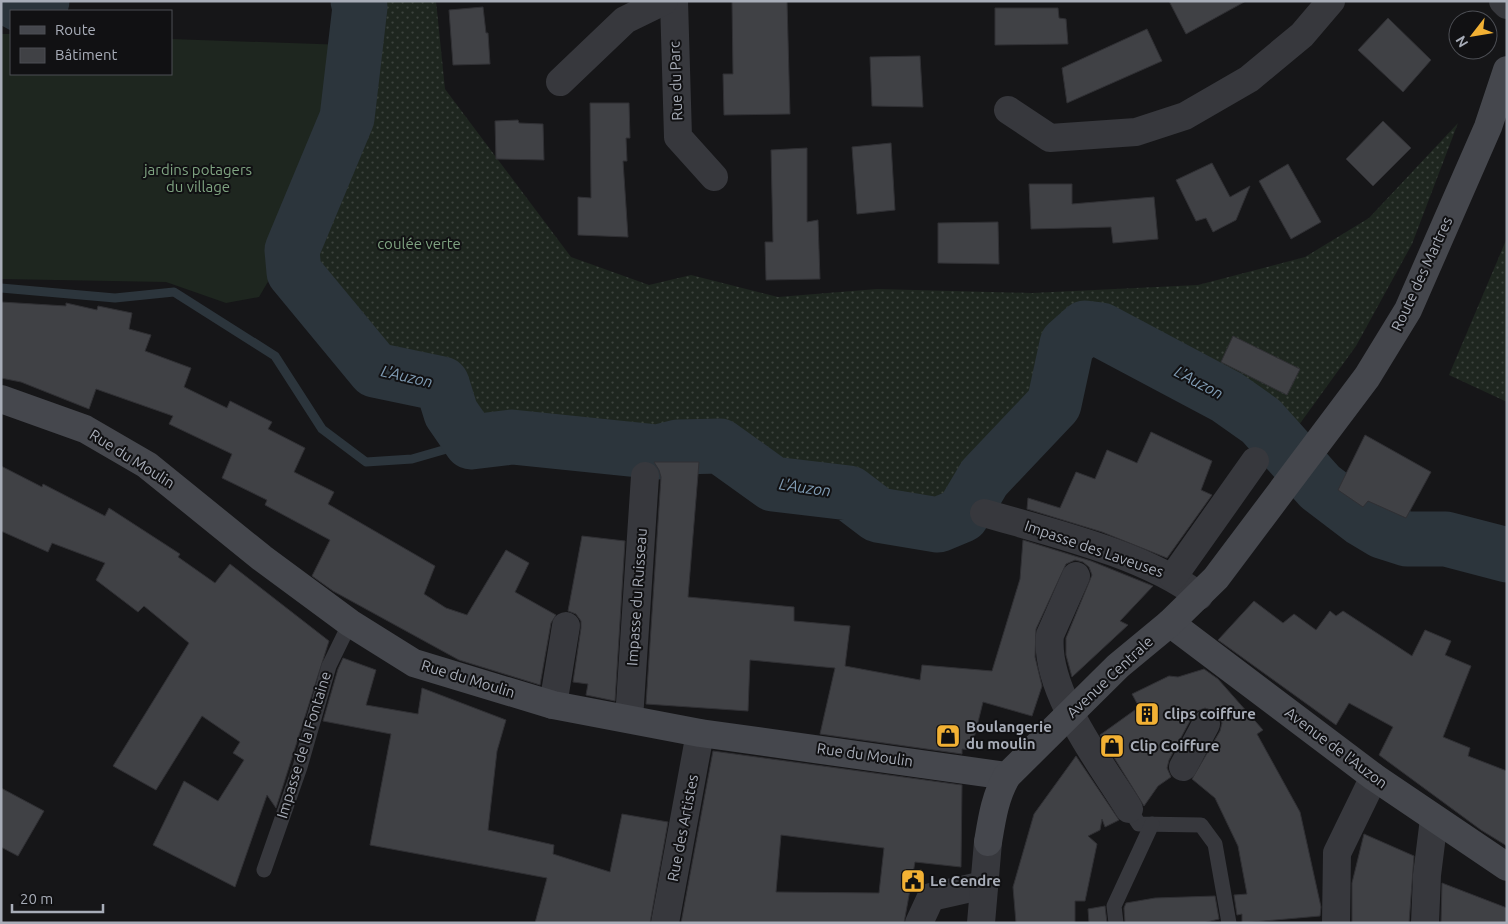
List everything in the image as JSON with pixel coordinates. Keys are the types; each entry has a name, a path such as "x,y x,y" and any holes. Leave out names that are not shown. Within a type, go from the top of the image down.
{"main road":[{"name":"Route des Martres","path":"1286,484 1367,377 1408,310 1488,127 1507,70"},
{"name":"Rue du Moulin","path":"1,399 85,429 147,466 262,558 350,623 414,663 553,705 700,733 1007,776"},
{"name":"Avenue Centrale","path":"988,842 998,792 1007,776 1118,666 1199,596 1216,578 1286,484"},
{"name":"Avenue de l'Auzon","path":"1170,623 1374,777 1507,867"}],"street":[{"path":"560,82 625,20 664,1"},
{"name":"Rue du Parc","path":"674,1 678,138 714,177"},
{"path":"1008,110 1050,138 1136,132 1185,116 1249,79 1302,35 1331,1"},
{"path":"1503,1 1507,5"},
{"path":"1173,577 1255,461"},
{"name":"Impasse du Ruisseau","path":"629,719 645,476"},
{"name":"Impasse des Laveuses","path":"984,513 1062,535 1173,577 1199,596"},
{"path":"1076,576 1050,635 1049,644 1062,699 1129,809"},
{"path":"553,705 566,626"},
{"path":"1183,766 1206,724"},
{"name":"Rue des Artistes","path":"665,923 700,733"},
{"path":"1336,923 1337,853 1374,777"},
{"path":"1425,923 1427,875 1434,819"},
{"name":"Avenue Centrale","path":"980,923 988,842"},
{"path":"919,923 931,897 984,885"}],"lane":[{"name":"Impasse de la Fontaine","path":"264,870 300,767 329,666 350,623"},
{"path":"1129,809 1139,824 1201,825 1215,844 1229,923"},
{"path":"1116,923 1114,906 1152,824"}],"green space":[{"name":"coulée verte","path":"358,1 436,1 445,89 571,257 649,285 691,275 778,297 877,289 1032,293 1198,285 1305,257 1369,218 1458,123 1412,244 1356,346 1296,429 1138,336 1085,328 1067,344 1054,404 984,478 962,515 938,525 878,515 849,493 773,484 720,446 678,447 658,452 646,452 512,437 471,442 451,413 441,384 375,370 294,272 292,250 347,118 360,8"},
{"name":"jardins potagers du village","path":"1,34 10,34 10,75 172,75 172,39 347,45 338,123 286,251 259,297 226,303 166,282 1,279"},
{"path":"1507,238 1507,402 1449,375"}],"building":[{"path":"732,1 787,1 790,114 724,115 723,74 733,74"},
{"path":"1169,1 1246,1 1186,34"},
{"path":"483,7 486,33 488,33 490,64 453,65 449,10"},
{"path":"995,8 1058,8 1059,18 1066,19 1068,44 995,45"},
{"path":"1388,18 1431,60 1403,92 1358,50"},
{"path":"1147,29 1162,61 1067,103 1062,68"},
{"path":"920,56 923,107 872,106 870,57"},
{"path":"590,103 629,103 630,138 626,138 627,161 623,161 628,237 578,235 578,197 591,198"},
{"path":"518,120 519,123 543,124 544,160 496,159 495,121"},
{"path":"1383,121 1411,148 1373,186 1346,159"},
{"path":"891,143 895,210 857,214 852,147"},
{"path":"807,148 807,222 818,220 820,279 766,280 765,242 773,242 771,150"},
{"path":"1212,163 1230,197 1250,186 1236,220 1213,232 1206,218 1196,221 1176,180"},
{"path":"1288,164 1321,222 1291,239 1259,181"},
{"path":"1029,184 1072,184 1072,204 1154,197 1158,239 1113,243 1111,227 1031,229"},
{"path":"998,222 999,264 938,263 938,223"},
{"path":"1,302 66,306 66,303 97,310 98,306 132,313 129,329 151,335 145,351 191,368 184,387 227,408 230,401 272,422 268,429 305,448 294,472 334,492 328,504 435,566 424,594 446,608 467,615 506,550 529,563 515,592 556,615 551,623 540,685 459,660 333,591 312,576 330,540 265,505 267,500 222,478 232,454 169,424 173,416 96,389 89,409 21,382 1,378"},
{"path":"1233,336 1300,369 1287,395 1221,362"},
{"path":"1151,432 1212,461 1201,490 1212,495 1167,558 1102,532 1027,509 1028,498 1060,508 1076,472 1095,479 1107,450 1137,463"},
{"path":"1365,435 1431,472 1406,518 1368,501 1363,507 1338,490"},
{"path":"654,462 699,462 688,597 794,607 794,621 850,626 845,666 920,680 922,665 992,671 1020,579 1023,540 1091,561 1153,586 1120,621 1128,625 1072,677 1066,655 1066,638 1092,575 1089,567 1083,562 1075,560 1066,564 1036,629 1035,657 1042,686 1032,716 983,702 971,750 962,749 962,754 820,734 835,668 750,660 748,711 646,704 661,477"},
{"path":"1,466 42,487 43,484 105,516 109,508 180,554 178,557 215,583 230,564 329,641 276,808 267,795 235,887 153,845 184,781 218,801 244,760 233,753 240,742 202,716 156,790 113,766 189,643 144,606 138,612 96,580 105,563 52,543 48,552 1,531"},
{"path":"582,536 625,541 615,701 586,695 588,684 573,682 581,621 576,614 568,611"},
{"path":"1254,601 1283,623 1294,614 1316,630 1330,611 1336,616 1343,611 1412,656 1425,630 1451,641 1445,655 1471,666 1443,737 1470,748 1468,756 1507,771 1507,846 1481,830 1379,755 1393,727 1349,703 1336,725 1218,640"},
{"path":"343,658 376,670 366,705 418,714 422,688 506,720 497,751 488,830 554,845 553,854 610,872 622,814 668,822 650,923 535,923 547,878 370,845 391,734 323,721"},
{"path":"1204,669 1218,679 1263,730 1257,734 1300,812 1321,907 1320,916 1242,923 1242,914 1237,915 1234,895 1247,894 1238,846 1215,798 1192,779 1220,731 1222,723 1214,711 1205,708 1197,711 1192,717 1169,760 1167,768 1171,777 1158,786 1144,806 1100,735 1139,707 1132,694 1169,676 1178,677"},
{"path":"713,751 962,785 961,867 915,862 904,923 681,923","holes":["781,835 884,848 879,893 776,892"]},
{"path":"1076,756 1119,820 1105,827 1102,819 1100,830 1088,836 1097,844 1085,901 1075,901 1075,923 1016,923 1013,887 1034,814"},
{"path":"1,788 44,811 18,856 1,847"},
{"path":"1364,834 1414,856 1409,923 1352,923 1352,883"},
{"path":"1442,883 1507,908 1507,923 1441,923"},
{"path":"1215,896 1219,919 1203,923 1125,923 1124,908 1126,903 1155,898"},
{"path":"1105,906 1107,923 1089,923 1088,909"}],"waterway":[{"name":"L'Auzon","path":"14,1 27,8 42,1"},
{"name":"L'Auzon","path":"358,1 360,7 347,118 292,250 294,272 375,370 442,384 451,413 471,442 512,437 658,452 678,447 720,446 773,484 849,493 878,515 938,525 962,515 984,478 1054,404 1067,344 1085,328 1101,330 1227,397 1261,421 1320,487 1362,519 1382,531 1407,539 1446,539 1507,555"},
{"path":"1,288 115,298 174,292 275,356 322,429 366,462 412,459 471,442"}],"place":[{"name":"clips coiffure","path":"1147,714"},
{"name":"Boulangerie du moulin","path":"948,736"},
{"name":"Clip Coiffure","path":"1112,746"},
{"name":"Le Cendre","path":"913,881"}]}
